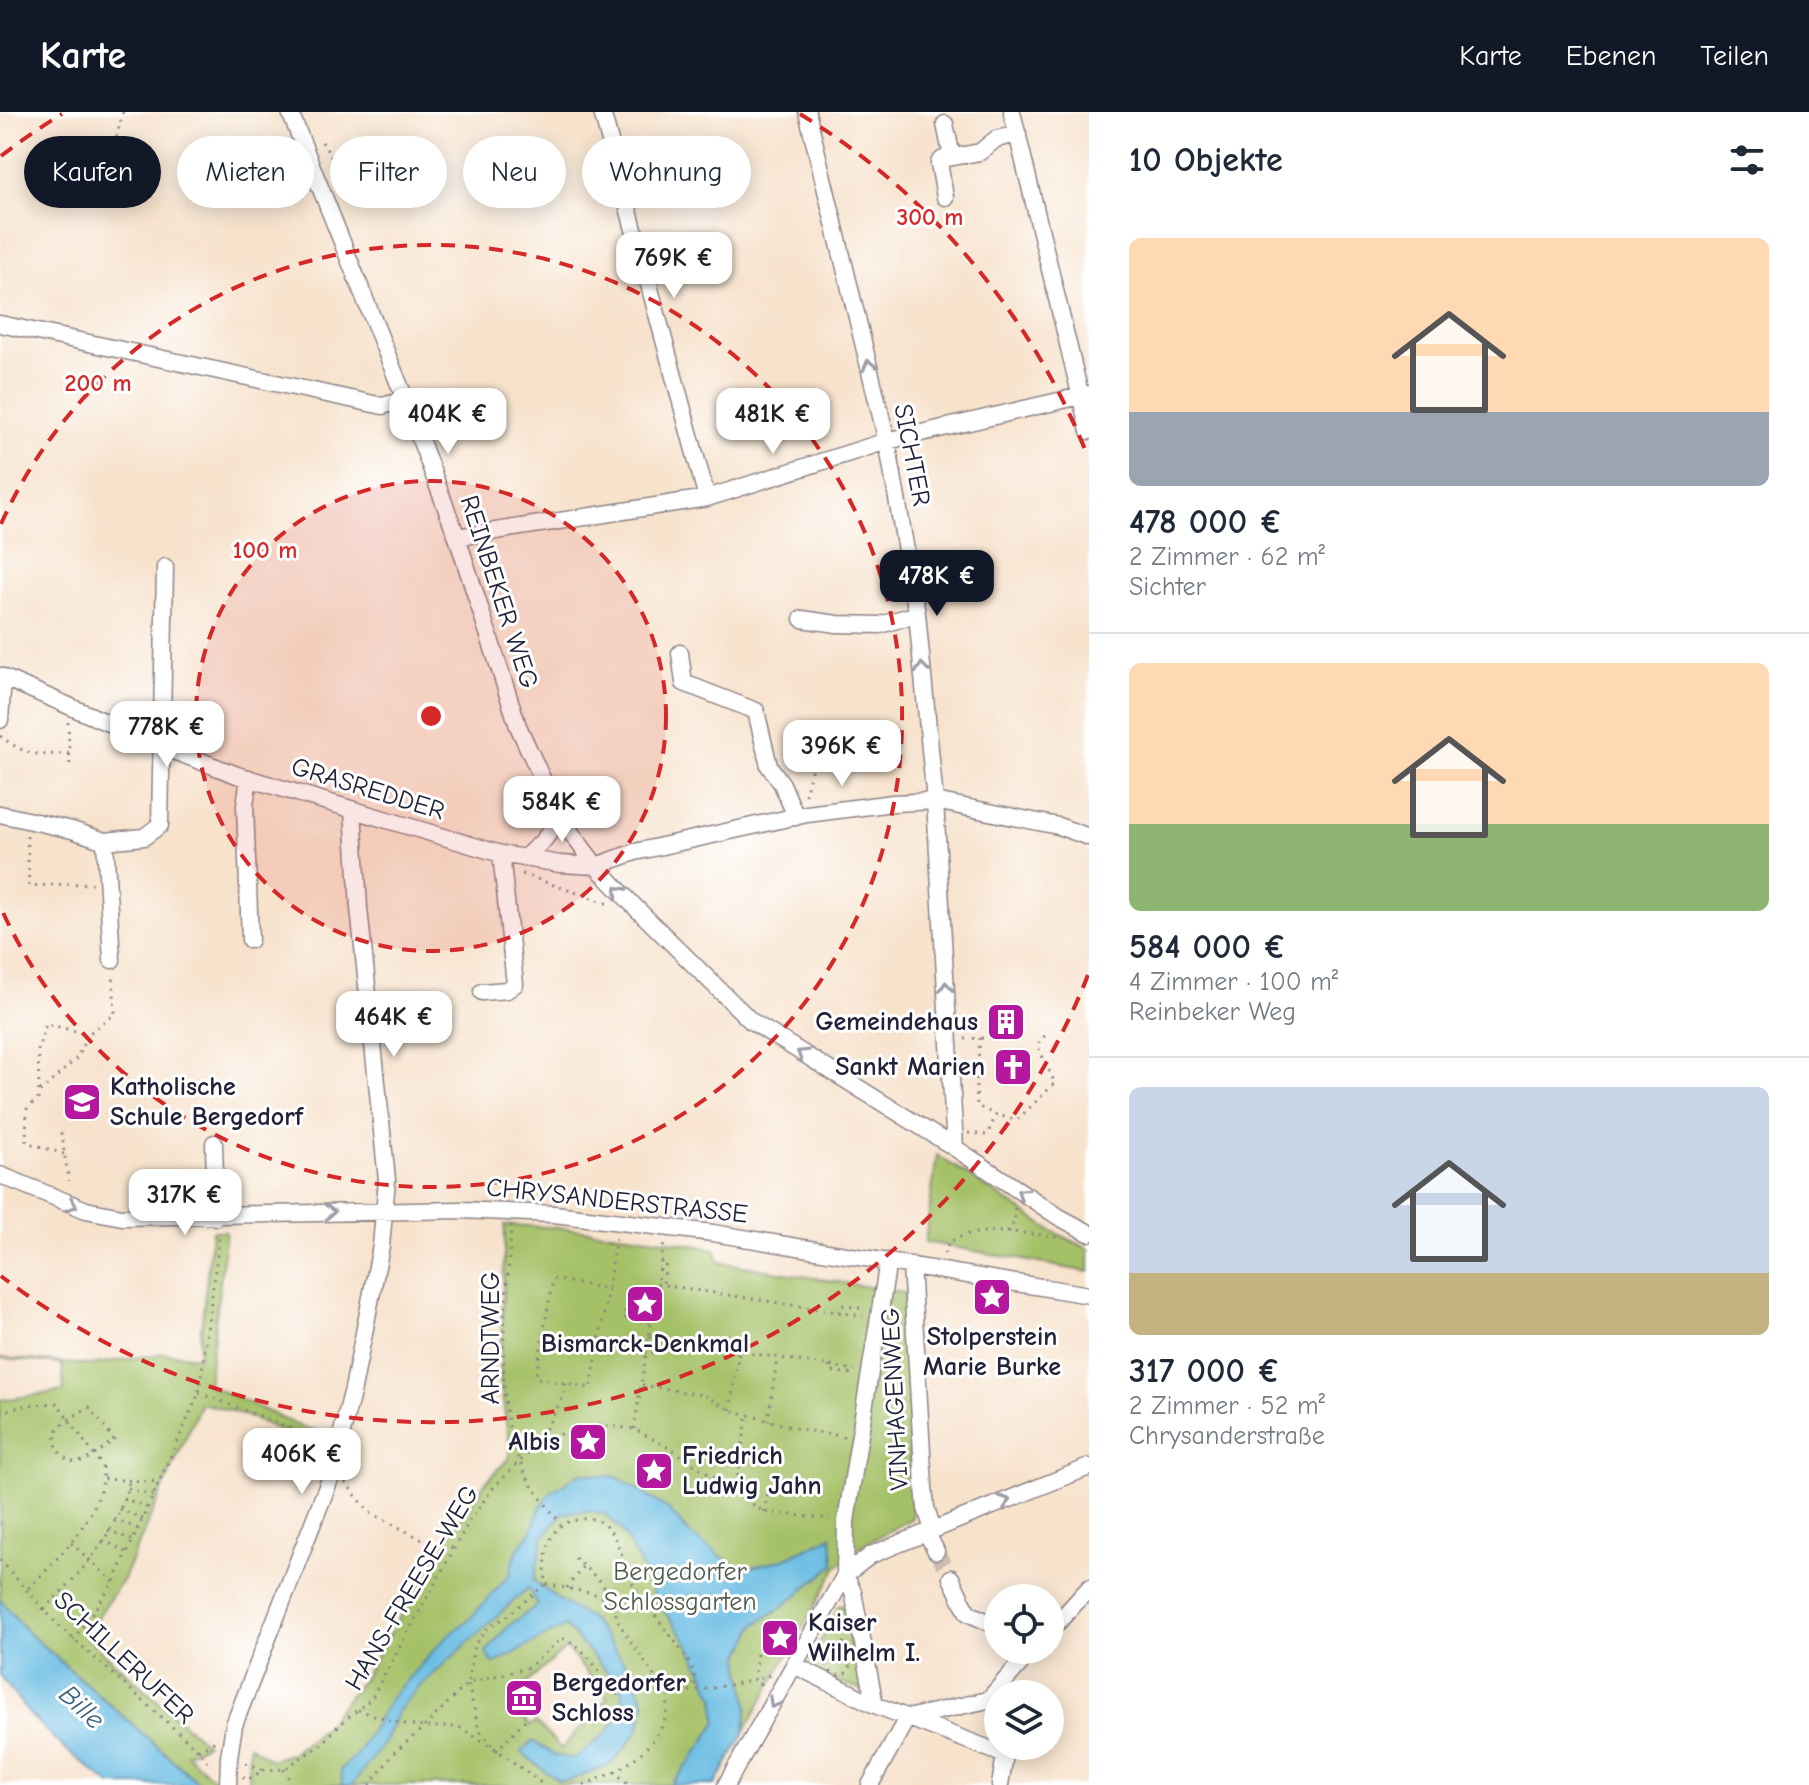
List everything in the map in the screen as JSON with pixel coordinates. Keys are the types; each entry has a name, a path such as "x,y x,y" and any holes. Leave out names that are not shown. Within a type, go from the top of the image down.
{"street":[{"name":"REINBEKER WEG","path":"290,112 457,537 518,726 560,818 596,866 751,1021 955,1140 1059,1217 1089,1233"},
{"path":"602,112 707,498"},
{"name":"SICHTER","path":"807,112 887,441 917,614 935,801 955,1140"},
{"path":"1012,112 1084,394 1089,431"},
{"path":"945,124 952,157"},
{"path":"945,197 939,163 943,159 980,152 996,139 1018,134"},
{"path":"0,324 383,406 405,399"},
{"path":"457,537 707,498 887,441 1084,394"},
{"path":"0,814 72,830 105,841 144,837 160,825 165,567"},
{"path":"802,619 880,625 917,614"},
{"path":"680,653 684,683 756,711 769,766 802,816"},
{"path":"0,720 1,677"},
{"name":"GRASREDDER","path":"1,677 161,746 249,778 501,854 596,866"},
{"path":"249,778 245,805 250,940"},
{"path":"596,866 635,852 865,805 935,801 1058,826 1089,837"},
{"path":"232,1778 234,1725 335,1460 353,1389 385,1211 387,1180 359,908 353,810"},
{"path":"524,858 543,841 560,818"},
{"path":"105,841 112,960"},
{"path":"482,992 507,990 515,984 501,854"},
{"path":"214,1143 219,1216"},
{"name":"CHRYSANDERSTRASSE","path":"0,1175 103,1215 152,1218 385,1211 511,1212 713,1233 1089,1295"},
{"path":"875,1705 853,1592 845,1575 846,1521 888,1261"},
{"name":"VINHAGENWEG","path":"911,1265 924,1487 936,1551"},
{"path":"726,1785 845,1575 858,1563 1089,1467"},
{"path":"951,1578 968,1613 984,1620"},
{"path":"1064,1616 1089,1588"},
{"path":"796,1666 875,1705 984,1743"},
{"path":"870,1785 907,1718 984,1701"},
{"path":"1000,1785 1004,1760"}],"path":[{"path":"117,136 123,112"},
{"path":"322,142 330,154"},
{"path":"67,705 70,766"},
{"path":"0,736 21,751 44,755 69,753"},
{"path":"802,816 814,759"},
{"path":"26,821 29,886 107,883"},
{"path":"524,858 522,875 613,905"},
{"path":"39,1093 77,1058 88,1034 115,1014 112,960"},
{"path":"64,1154 26,1142 27,1107 38,1100 39,1093 38,1050 46,1024 88,1034"},
{"path":"966,1106 977,1106 1017,1120 1055,1083 1037,1045 1048,1032"},
{"path":"950,1043 969,1038 1001,1037"},
{"path":"977,1106 980,1038"},
{"path":"955,1140 987,1135 996,1115"},
{"path":"61,1133 69,1181"},
{"path":"1009,1233 1014,1222 1015,1206"},
{"name":"ARNDTWEG","path":"511,1212 505,1371 511,1432 528,1479 561,1524"},
{"path":"73,1640 114,1582 199,1393 219,1216"},
{"path":"608,1289 553,1279 536,1375 591,1388 608,1289 618,1221"},
{"path":"941,1270 945,1247 952,1240 981,1231 1062,1237"},
{"path":"634,1429 655,1296 660,1285 666,1262 661,1261 660,1285"},
{"path":"660,1285 839,1312 860,1315 864,1309 842,1305 839,1312"},
{"path":"651,1323 624,1318 628,1292 655,1296"},
{"path":"649,1337 846,1368"},
{"path":"598,1344 653,1354 656,1338"},
{"path":"730,1410 739,1351"},
{"path":"768,1421 777,1358"},
{"path":"829,1366 830,1371 852,1374 852,1369"},
{"path":"538,1443 555,1415 566,1382"},
{"path":"642,1385 704,1395 730,1410 768,1421 860,1439"},
{"path":"199,1393 314,1438 335,1460 369,1512 433,1545 454,1548"},
{"path":"0,1412 27,1405 57,1403 102,1466 104,1479 98,1496 71,1543 25,1591"},
{"path":"89,1407 114,1440 77,1462 65,1459 55,1439 58,1430 69,1420 89,1407"},
{"path":"181,1413 189,1416"},
{"path":"735,1492 748,1415"},
{"name":"HANS-FREESE-WEG","path":"284,1769 321,1745 371,1699 454,1548 493,1488 538,1443 567,1432 600,1425 634,1429 670,1448 764,1512 846,1521"},
{"path":"104,1479 159,1482"},
{"path":"43,1610 68,1586 103,1540 129,1481"},
{"path":"128,1488 153,1496"},
{"path":"764,1512 768,1493 784,1489"},
{"path":"123,1498 148,1508"},
{"path":"119,1509 143,1519"},
{"path":"545,1585 544,1557 551,1538 561,1524 588,1518 601,1522 612,1533 634,1586 693,1672 693,1690"},
{"path":"114,1519 139,1529"},
{"path":"108,1530 134,1541"},
{"path":"103,1540 128,1553"},
{"path":"71,1543 114,1582"},
{"path":"575,1558 602,1583 620,1625 660,1685 670,1693 745,1682"},
{"name":"SCHILLERUFER","path":"0,1560 25,1591 73,1640 198,1750 218,1774 232,1778"},
{"path":"566,1588 584,1565"},
{"path":"497,1750 479,1730 468,1683 474,1645 487,1629 545,1585 611,1601"},
{"path":"370,1785 394,1753 468,1683 529,1667 562,1638 576,1644 589,1657 613,1695 660,1685"},
{"path":"840,1651 849,1657 851,1664 847,1671 837,1675 830,1671 827,1664 832,1653 840,1651"},
{"path":"754,1680 757,1654"},
{"path":"584,1785 633,1762 665,1719 670,1693"},
{"path":"358,1710 400,1723 459,1727 497,1750 544,1785"},
{"path":"497,1750 525,1720"},
{"path":"264,1770 247,1780 232,1778 240,1762 264,1770 284,1769 292,1785"},
{"path":"615,1772 629,1785"}],"green space":[{"path":"937,1155 1054,1232 1089,1249 1089,1272 925,1242"},
{"name":"Bergedorfer Schlossgarten","path":"505,1225 584,1230 689,1244 715,1249 719,1262 905,1293 912,1518 855,1550 836,1568 715,1785 248,1785 249,1745 271,1760 293,1753 324,1727 363,1679 439,1550 485,1483 508,1459 510,1448 500,1382","holes":["566,1648 608,1698 561,1749 536,1722 530,1726 517,1712 521,1707 511,1705 509,1699 510,1693 518,1691"]},
{"path":"212,1231 226,1231 208,1385 300,1426 329,1435 323,1454 264,1424 201,1403 123,1579 85,1636 206,1744 186,1754 215,1780 215,1785 201,1785 26,1631 0,1599 0,1400 64,1391 62,1364 0,1358 90,1365 165,1353 198,1357"},
{"path":"839,1606 851,1608 865,1692 810,1670 809,1663"}],"water":[{"path":"581,1473 617,1477 668,1509 690,1534 740,1570 784,1559 832,1536 834,1565 755,1625 740,1659 748,1706 744,1734 715,1785 671,1785 717,1722 714,1697 687,1641 653,1597 651,1584 621,1529 605,1514 589,1511 563,1513 544,1536 534,1581 592,1620 630,1670 645,1703 638,1731 613,1763 568,1781 558,1781 521,1752 533,1741 555,1755 573,1759 610,1729 617,1720 623,1699 621,1687 565,1626 494,1664 486,1653 508,1626 538,1605 528,1588 418,1688 397,1713 384,1743 352,1785 342,1785 341,1769 357,1754 392,1696 447,1636 470,1619 510,1574 517,1550 530,1534 541,1506 551,1492"},
{"name":"Bille","path":"0,1599 26,1631 201,1785 111,1785 65,1749 30,1715 0,1676"}],"tunnel":[{"path":"936,1551 951,1578"}],"place":[{"name":"Gemeindehaus","path":"1006,1022"},
{"name":"Sankt Marien","path":"1013,1067"},
{"name":"Katholische Schule Bergedorf","path":"82,1102"},
{"name":"Stolperstein Marie Burke","path":"992,1297"},
{"name":"Bismarck-Denkmal","path":"645,1304"},
{"name":"Albis","path":"588,1442"},
{"name":"Friedrich Ludwig Jahn","path":"654,1471"},
{"name":"Kaiser Wilhelm I.","path":"780,1638"},
{"name":"Bergedorfer Schloss","path":"524,1698"}]}
